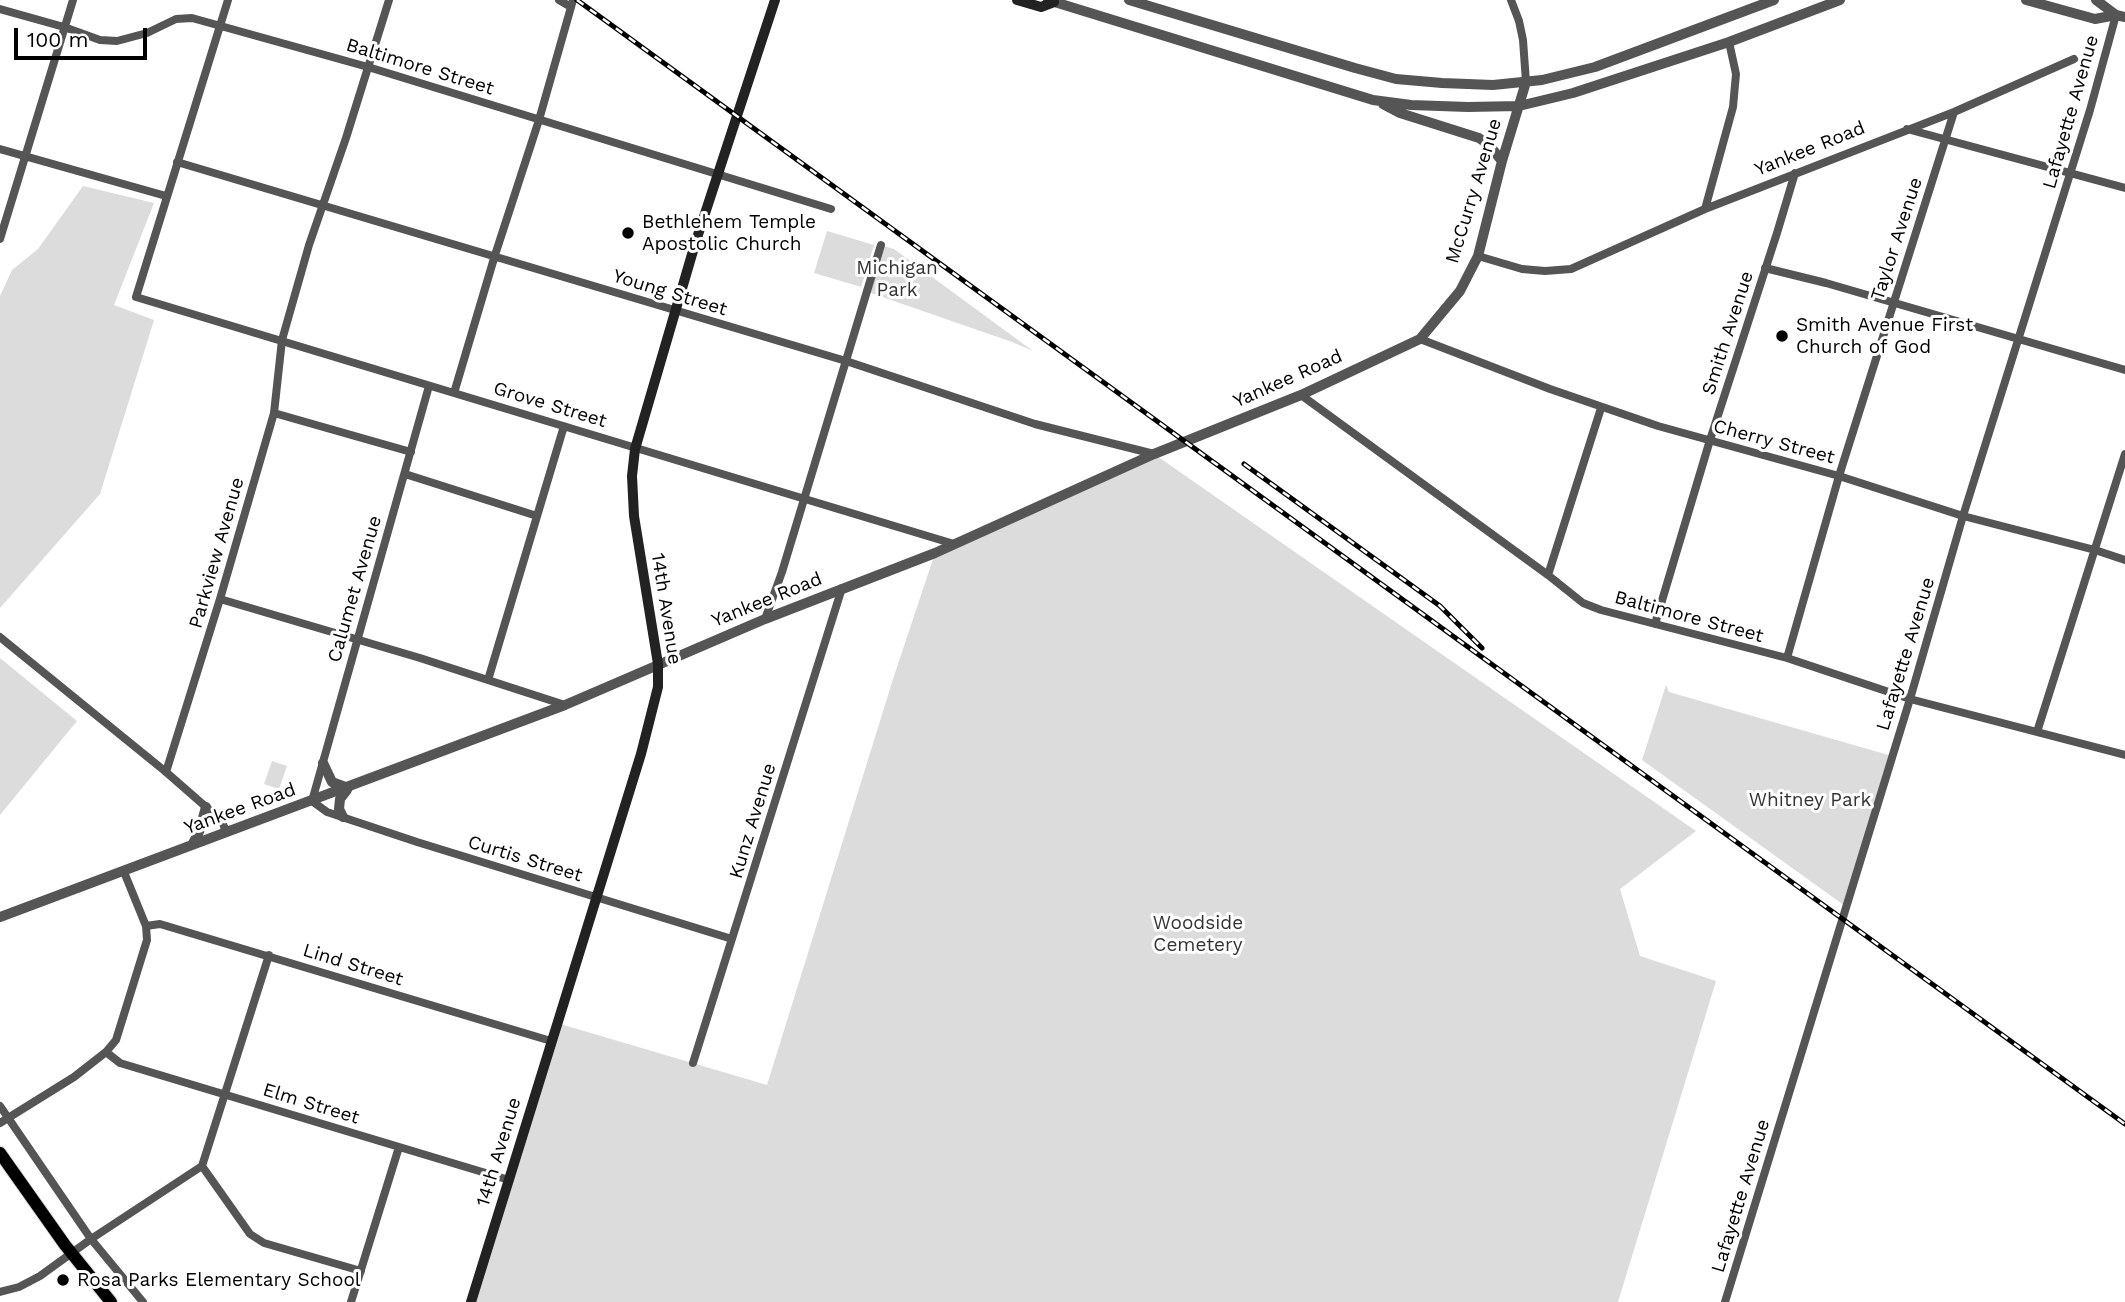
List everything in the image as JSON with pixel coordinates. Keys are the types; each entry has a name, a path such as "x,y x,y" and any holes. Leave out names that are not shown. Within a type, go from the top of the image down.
{"main road":[{"name":"14th Avenue","path":"471,1302 641,754 658,687 659,664 634,516 632,476 635,449 675,311 775,0"},
{"path":"1017,0 1041,7 1051,1"},
{"path":"0,1153 71,1254 111,1302"}],"street":[{"path":"0,239 73,0"},
{"path":"0,149 166,196 228,0"},
{"name":"Parkview Avenue","path":"166,772 274,413 282,340 321,206 346,138 389,0"},
{"path":"454,393 539,120 572,3 559,0"},
{"path":"1129,0 1396,79 1463,85 1542,80 1595,67 1774,0"},
{"path":"1511,0 1523,40 1527,82"},
{"path":"1373,100 1421,106 1518,106 1573,93 1729,42 1840,0"},
{"path":"2026,0 2095,19 2121,16"},
{"path":"2096,0 2121,16"},
{"path":"1051,1 1373,100 1400,113 1479,138 1489,145 1502,161"},
{"name":"Baltimore Street","path":"0,9 100,40 117,41 147,33 176,19 192,18 368,67 831,209"},
{"name":"Lafayette Avenue","path":"1725,1302 1910,699 1963,516 2121,16"},
{"path":"1705,209 1732,107 1736,74 1729,42"},
{"name":"Yankee Road","path":"1478,256 1522,269 1571,269 1705,209 1954,112 2074,59"},
{"name":"McCurry Avenue","path":"1420,339 1460,291 1478,256 1502,161 1527,82"},
{"name":"Taylor Avenue","path":"1787,658 1839,476 1954,112"},
{"path":"1907,129 2125,188"},
{"name":"Young Street","path":"177,162 846,361 1035,424 1154,454"},
{"name":"Smith Avenue","path":"1655,624 1795,173"},
{"name":"Grove Street","path":"166,196 136,297 954,544"},
{"path":"765,620 881,245"},
{"path":"1765,268 2125,370"},
{"name":"Yankee Road","path":"0,917 565,705 842,588 935,554 1154,454 1301,395 1420,339"},
{"name":"Cherry Street","path":"1420,339 1601,408 1658,426 1839,476 1963,516 2125,560"},
{"name":"Calumet Avenue","path":"312,801 429,386"},
{"name":"Baltimore Street","path":"1301,395 1583,603 1787,658 1910,699 2125,755"},
{"path":"1548,575 1601,408"},
{"path":"274,413 411,452"},
{"path":"488,680 564,426"},
{"path":"2037,732 2125,454"},
{"path":"405,474 537,516"},
{"name":"Kunz Avenue","path":"693,1063 842,588"},
{"path":"220,599 565,705"},
{"path":"0,637 166,772 222,821 226,832"},
{"path":"323,763 332,782 348,788 340,799 339,808 343,817"},
{"name":"Curtis Street","path":"312,801 327,812 417,842 732,939"},
{"path":"192,845 206,807"},
{"path":"0,1123 74,1077 107,1052 116,1040 147,940 146,926 124,872"},
{"name":"Lind Street","path":"146,926 160,924 270,955 551,1041"},
{"path":"0,1292 27,1284 202,1166 270,955"},
{"name":"Elm Street","path":"107,1052 120,1063 509,1180"},
{"path":"0,1106 90,1239 143,1302"},
{"path":"351,1302 398,1147"},
{"path":"202,1166 250,1234 264,1243 361,1271"}],"green space":[{"path":"83,186 154,203 114,305 154,320 100,494 0,608 0,296 12,270 38,249"},
{"path":"827,231 874,245 861,287 814,273"},
{"name":"Michigan Park","path":"881,245 894,249 1033,351 868,292"},
{"name":"Woodside Cemetery","path":"1154,454 1696,831 1620,889 1640,956 1716,981 1618,1302 471,1302 557,1023 767,1085 935,553"},
{"path":"0,658 77,721 0,815"},
{"name":"Whitney Park","path":"1666,685 1669,692 1892,756 1845,906 1642,760"},
{"path":"272,761 287,766 279,789 264,784"}],"railway":[{"path":"577,0 2125,1124"},
{"path":"1244,464 1440,606 1482,648"}],"place":[{"name":"Bethlehem Temple Apostolic Church","path":"628,233"},
{"name":"Smith Avenue First Church of God","path":"1782,336"},
{"name":"Rosa Parks Elementary School","path":"63,1280"}]}
